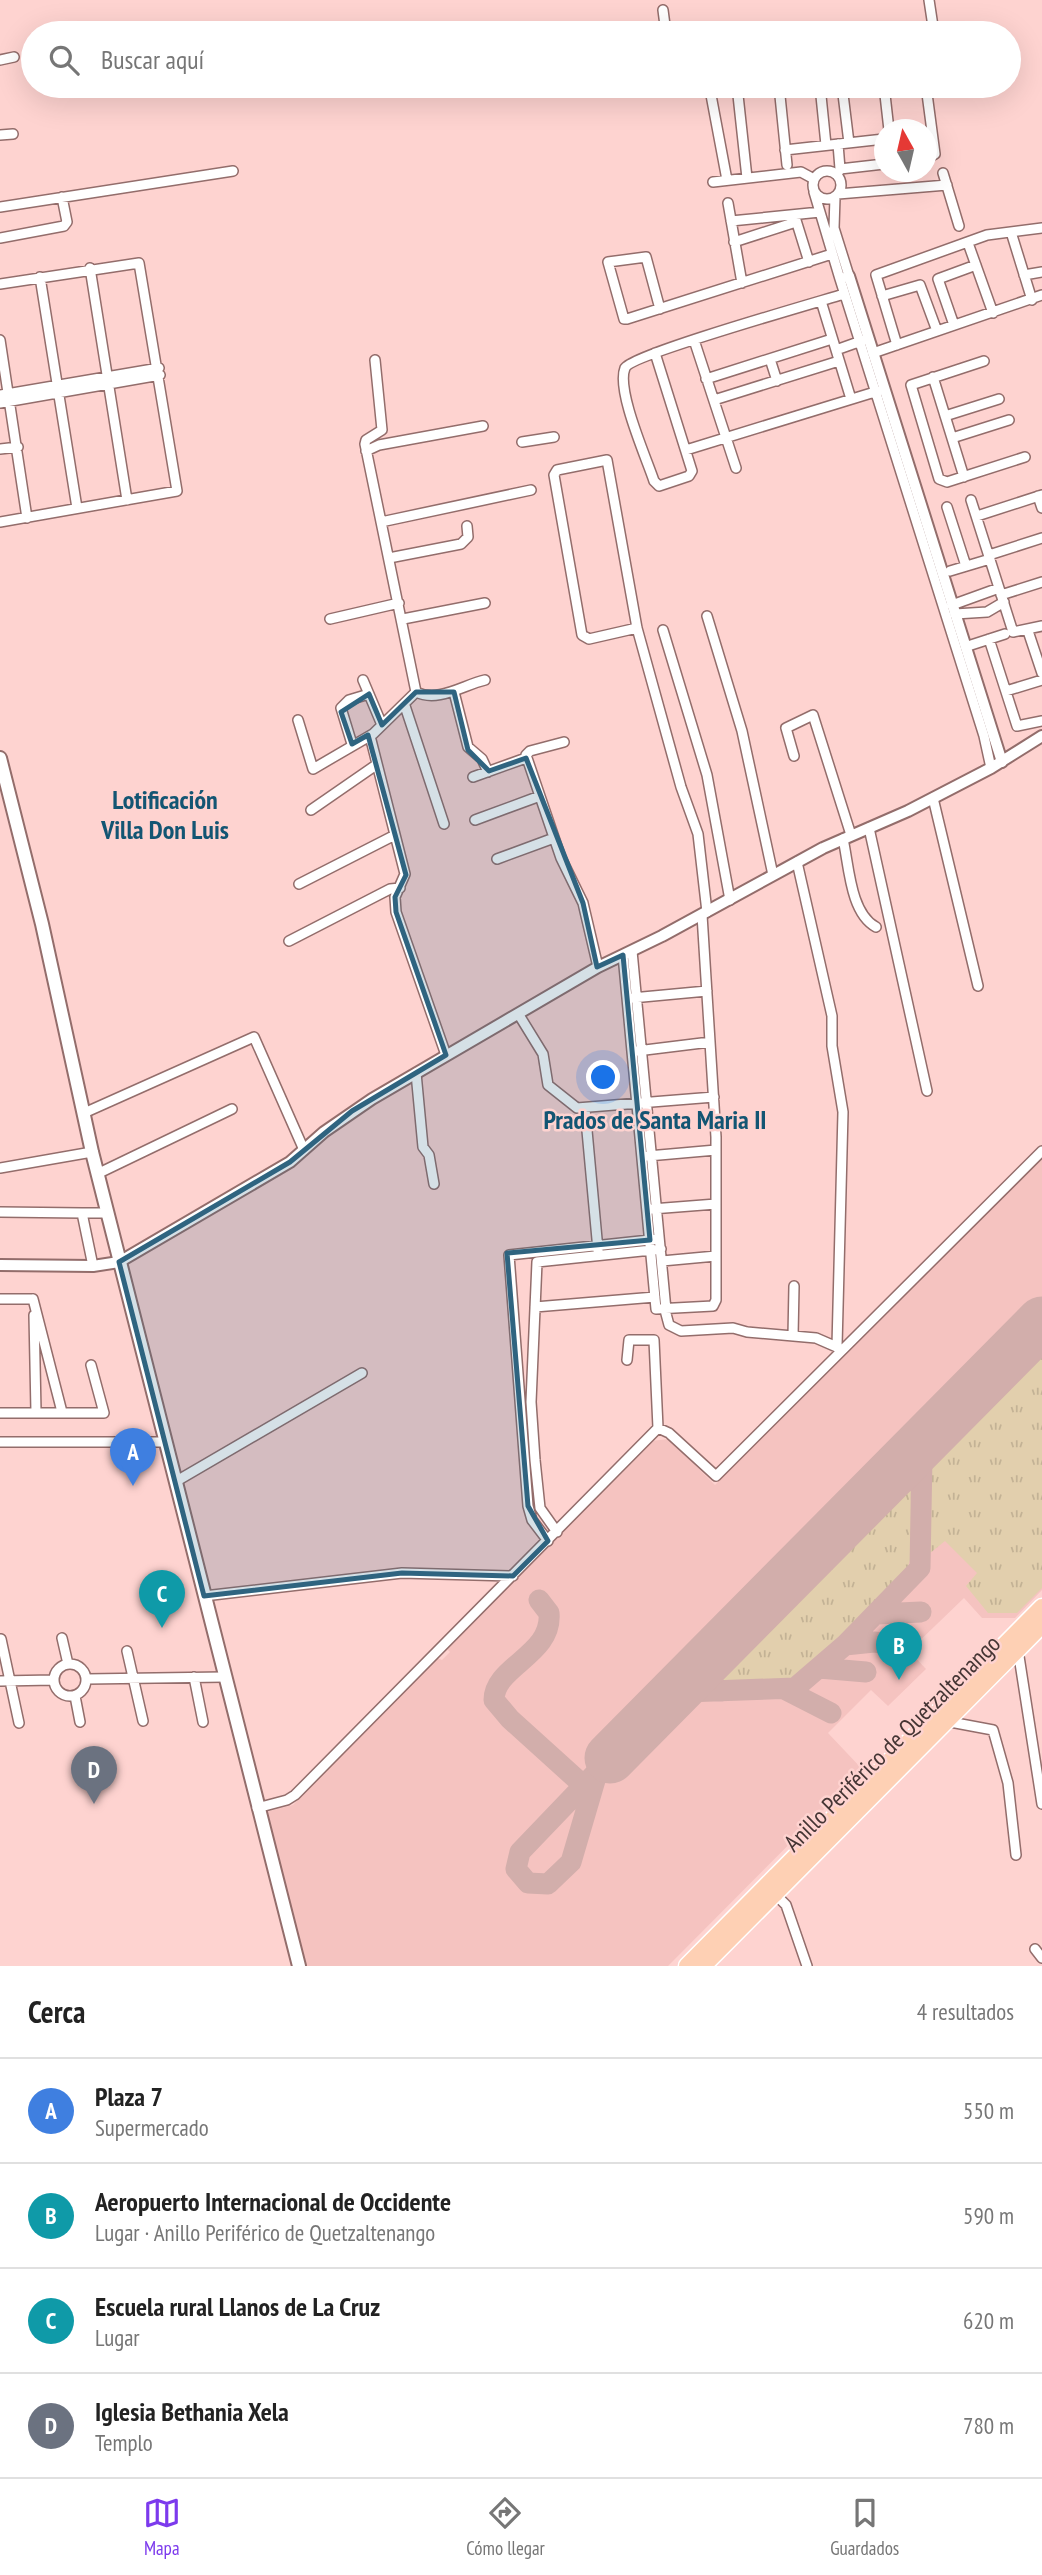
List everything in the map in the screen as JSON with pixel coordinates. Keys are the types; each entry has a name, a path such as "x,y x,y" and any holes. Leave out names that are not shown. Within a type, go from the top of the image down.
{"highway":[{"name":"Anillo Periférico de Quetzaltenango","path":"687,1966 1042,1607"},
{"name":"Anillo Periférico de Quetzaltenango","path":"703,1966 1042,1625"},
{"path":"775,1894 782,1880 816,1842 827,1825"},
{"name":"Anillo Periférico de Quetzaltenango","path":"775,1894 776,1875"}],"main road":[{"path":"0,758 43,924 97,1174 299,1966"}],"street":[{"path":"929,0 932,21"},
{"path":"663,10 664,21"},
{"path":"0,60 14,57"},
{"path":"712,98 727,180"},
{"path":"739,98 747,178"},
{"path":"780,98 787,165"},
{"path":"821,98 827,145"},
{"path":"843,98 849,143"},
{"path":"885,98 888,119"},
{"path":"928,98 930,119"},
{"path":"0,135 13,134"},
{"path":"785,150 874,140"},
{"path":"838,144 838,172 841,182 834,228 845,278 991,768"},
{"path":"814,179 824,171 838,172 874,166"},
{"path":"0,207 233,171"},
{"path":"713,183 805,172 814,179"},
{"path":"943,173 959,226"},
{"path":"814,179 814,192 832,254 845,278 844,294 864,340 873,353 879,391 954,610 1002,762"},
{"path":"814,192 821,198 947,185"},
{"path":"0,238 65,225 62,197"},
{"path":"728,203 742,283"},
{"path":"734,242 820,212"},
{"path":"730,220 796,219"},
{"path":"796,219 809,262"},
{"path":"897,345 876,280 879,273 987,234 1042,228"},
{"path":"1011,232 1032,300"},
{"path":"968,243 993,313"},
{"path":"660,309 646,257 608,262 622,319 660,309 832,254"},
{"path":"0,284 90,268 139,263 177,491 0,522"},
{"path":"954,325 938,278 976,265"},
{"path":"90,268 110,380 127,500"},
{"path":"1024,275 1042,271"},
{"path":"40,277 60,389 76,508"},
{"path":"882,296 920,285 937,331"},
{"path":"655,353 686,450 691,475 656,485 623,383 629,362 655,353 694,340 844,294"},
{"path":"873,353 1042,295"},
{"path":"821,302 851,399"},
{"path":"706,379 832,339"},
{"path":"0,340 27,518"},
{"path":"694,340 736,468"},
{"path":"836,350 864,340"},
{"path":"770,359 777,381"},
{"path":"298,720 313,769 370,736 405,706 416,692 403,619 366,451 366,440 382,430 375,360"},
{"path":"714,400 839,361"},
{"path":"984,361 910,387 940,481 964,477 1025,457"},
{"path":"0,402 7,397 159,371"},
{"path":"933,377 964,477"},
{"path":"686,450 879,391"},
{"path":"945,416 999,399"},
{"path":"952,438 1009,420"},
{"path":"366,451 379,445 483,426"},
{"path":"522,442 554,437"},
{"path":"0,449 18,447"},
{"path":"636,628 589,639 583,637 554,475 557,470 607,460 636,628 681,787 698,834 716,1150 715,1305 663,1310"},
{"path":"381,522 531,490"},
{"path":"977,516 1040,496 1042,508"},
{"path":"971,500 1013,632 1042,626"},
{"path":"947,507 966,566"},
{"path":"389,558 461,544 468,537 467,526"},
{"path":"950,571 1042,538"},
{"path":"954,610 1042,582"},
{"path":"954,610 987,612 1001,595"},
{"path":"330,618 399,603"},
{"path":"403,619 485,603"},
{"path":"707,616 742,730 774,875"},
{"path":"663,630 707,775 730,900"},
{"path":"1028,631 1042,673"},
{"path":"971,645 1005,634"},
{"path":"989,639 1018,727 1042,721"},
{"path":"363,680 382,725"},
{"path":"416,692 428,696 454,692 465,685 485,680"},
{"path":"1006,691 1042,680"},
{"path":"454,692 468,747 482,759 488,772"},
{"path":"352,744 341,708 349,700 369,694"},
{"path":"405,706 444,824"},
{"path":"794,755 786,728 815,715 847,837 859,907 866,920 876,927"},
{"path":"370,736 405,874 395,897 396,912 446,1055"},
{"path":"0,1265 93,1266 119,1262 281,1168 352,1111 598,967 704,914 797,862 991,768 1042,736"},
{"path":"564,742 530,751 526,753 526,758 554,838 583,903 598,967"},
{"path":"474,777 526,758"},
{"path":"311,810 376,765"},
{"path":"475,820 540,796"},
{"path":"933,798 978,986"},
{"path":"869,828 927,1091"},
{"path":"299,884 395,835"},
{"path":"497,859 554,838"},
{"path":"797,862 832,1016 832,1046 844,1112 840,1349"},
{"path":"289,941 390,889 400,888"},
{"path":"627,953 655,1244 655,1297 669,1325 681,1331 733,1328 816,1338 840,1349"},
{"path":"631,998 707,991"},
{"path":"519,1015 543,1054 548,1085 574,1106 585,1109 714,1097"},
{"path":"84,1114 254,1037 304,1150"},
{"path":"637,1051 710,1042"},
{"path":"416,1073 423,1147 432,1165 433,1184"},
{"path":"97,1174 232,1109"},
{"path":"585,1109 598,1249"},
{"path":"647,1156 716,1150"},
{"path":"658,1428 668,1433 716,1476 840,1349 1042,1151"},
{"path":"0,1168 92,1152"},
{"path":"652,1210 716,1204"},
{"path":"0,1212 107,1213"},
{"path":"82,1213 93,1266"},
{"path":"548,1541 531,1520 530,1461 525,1402 519,1391 509,1255 655,1244"},
{"path":"655,1244 662,1261 663,1310"},
{"path":"525,1402 531,1390 537,1260 598,1249"},
{"path":"662,1261 716,1256"},
{"path":"793,1336 794,1286"},
{"path":"535,1307 655,1297"},
{"path":"0,1299 33,1300"},
{"path":"33,1300 36,1412"},
{"path":"33,1300 62,1412"},
{"path":"257,1808 287,1801 295,1795 658,1428 653,1340 629,1340 627,1360"},
{"path":"0,1413 104,1413 91,1365"},
{"path":"175,1482 362,1373"},
{"path":"519,1391 531,1390"},
{"path":"0,1442 165,1442"},
{"path":"530,1461 540,1508 557,1531"},
{"path":"204,1596 402,1573 513,1576"},
{"path":"62,1638 68,1664"},
{"path":"1,1639 5,1681 19,1723"},
{"path":"1018,1648 1042,1804"},
{"path":"127,1651 143,1721"},
{"path":"54,1680 60,1668 68,1664 79,1667 87,1679"},
{"path":"194,1677 203,1722"},
{"path":"87,1679 224,1677"},
{"path":"54,1680 61,1693 75,1696 83,1690 87,1679"},
{"path":"5,1681 54,1680"},
{"path":"75,1696 80,1722"},
{"path":"945,1721 992,1730 1008,1783 1016,1855"},
{"path":"775,1894 787,1909 807,1966"},
{"path":"1035,1949 1042,1958"}],"highlighted area":[{"path":"416,692 454,692 468,750 489,771 526,758 583,903 597,967 623,955 650,1240 507,1253 528,1506 548,1541 513,1576 402,1573 204,1596 119,1262 290,1162 352,1111 446,1055 396,912 395,897 406,875 368,735 352,744 341,712 369,694 382,725"}],"shaded area":[{"path":"1042,1155 1042,1590 1015,1618 982,1618 964,1598 909,1651 926,1669 888,1706 871,1690 828,1733 863,1770 668,1966 306,1966 266,1812 293,1805 437,1658 442,1660 450,1652 447,1649 651,1441 669,1439 715,1485"}],"green space":[{"path":"1042,1339 1042,1588 1017,1613 988,1613 966,1586 977,1573 945,1541 929,1554 929,1456"},
{"path":"901,1485 909,1487 915,1517 912,1554 905,1572 801,1676 780,1681 728,1682 721,1679 718,1671 720,1663 894,1488"}],"taxiway":[{"path":"666,1703 685,1692 795,1688 845,1645 920,1568 922,1456 931,1436 947,1418"},
{"path":"883,1483 895,1475 907,1473 916,1476 920,1487"},
{"path":"539,1600 549,1613 548,1627 542,1640 503,1678 494,1700 510,1719 583,1785"},
{"path":"877,1614 921,1612"},
{"path":"845,1645 874,1642 893,1644"},
{"path":"714,1653 708,1678 711,1687 721,1691"},
{"path":"819,1668 866,1672"},
{"path":"786,1690 831,1713"},
{"path":"598,1770 571,1862 548,1884 528,1883 516,1869 520,1852 610,1758"}],"runway":[{"path":"610,1758 1042,1322"}],"place":[{"name":"Plaza 7","path":"133,1486"},
{"name":"Escuela rural Llanos de La Cruz","path":"162,1628"},
{"name":"Aeropuerto Internacional de Occidente","path":"899,1680"},
{"name":"Iglesia Bethania Xela","path":"94,1804"}],"district":[{"name":"Lotificación Villa Don Luis","path":"165,814"},
{"name":"Prados de Santa Maria II","path":"655,1119"}]}
